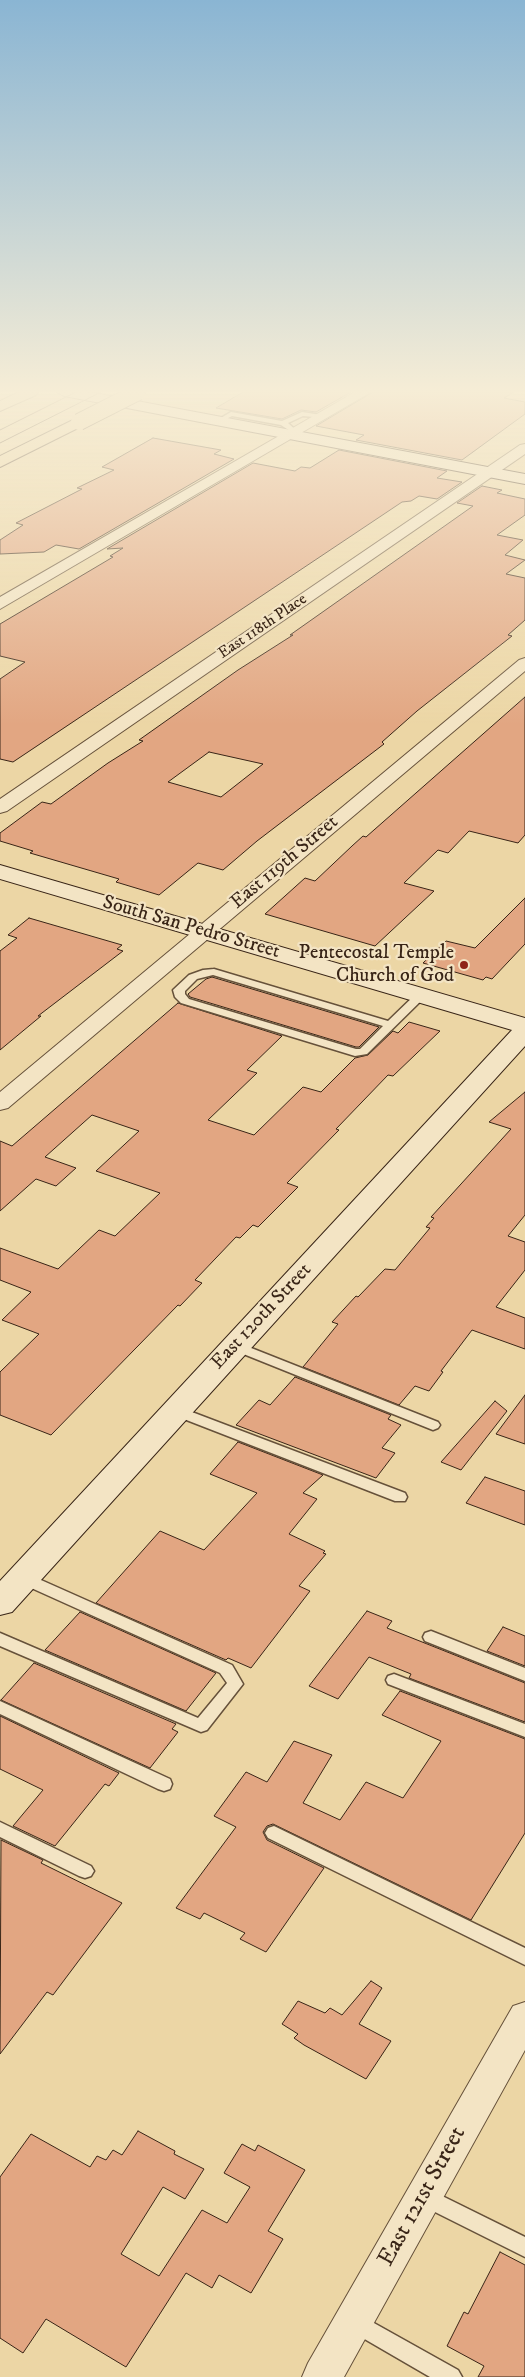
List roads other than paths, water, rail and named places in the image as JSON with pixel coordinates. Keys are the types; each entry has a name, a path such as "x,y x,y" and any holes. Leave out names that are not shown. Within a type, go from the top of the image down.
{"street":[{"path":"0,604 169,503"},
{"name":"East 118th Place","path":"0,807 444,503"},
{"name":"East 119th Street","path":"0,1103 525,663"},
{"name":"South San Pedro Street","path":"0,872 525,1026"},
{"name":"East 120th Street","path":"0,1603 525,1031"},
{"name":"East 121st Street","path":"322,2377 525,2017"}],"lane":[{"path":"390,1025 214,972 193,977 179,990 179,995 185,1001 355,1053 363,1052 421,995"},
{"path":"236,1346 433,1426"},
{"path":"176,1411 400,1497"},
{"path":"0,1639 201,1726 235,1684 226,1669 23,1578"},
{"path":"431,1637 525,1675"},
{"path":"394,1680 525,1731"},
{"path":"0,1708 164,1784"},
{"path":"0,1829 85,1871"},
{"path":"274,1834 525,1957"},
{"path":"424,2196 525,2247"},
{"path":"354,2322 451,2377"}],"place":[{"name":"Pentecostal Temple Church of God","path":"464,965"}]}
